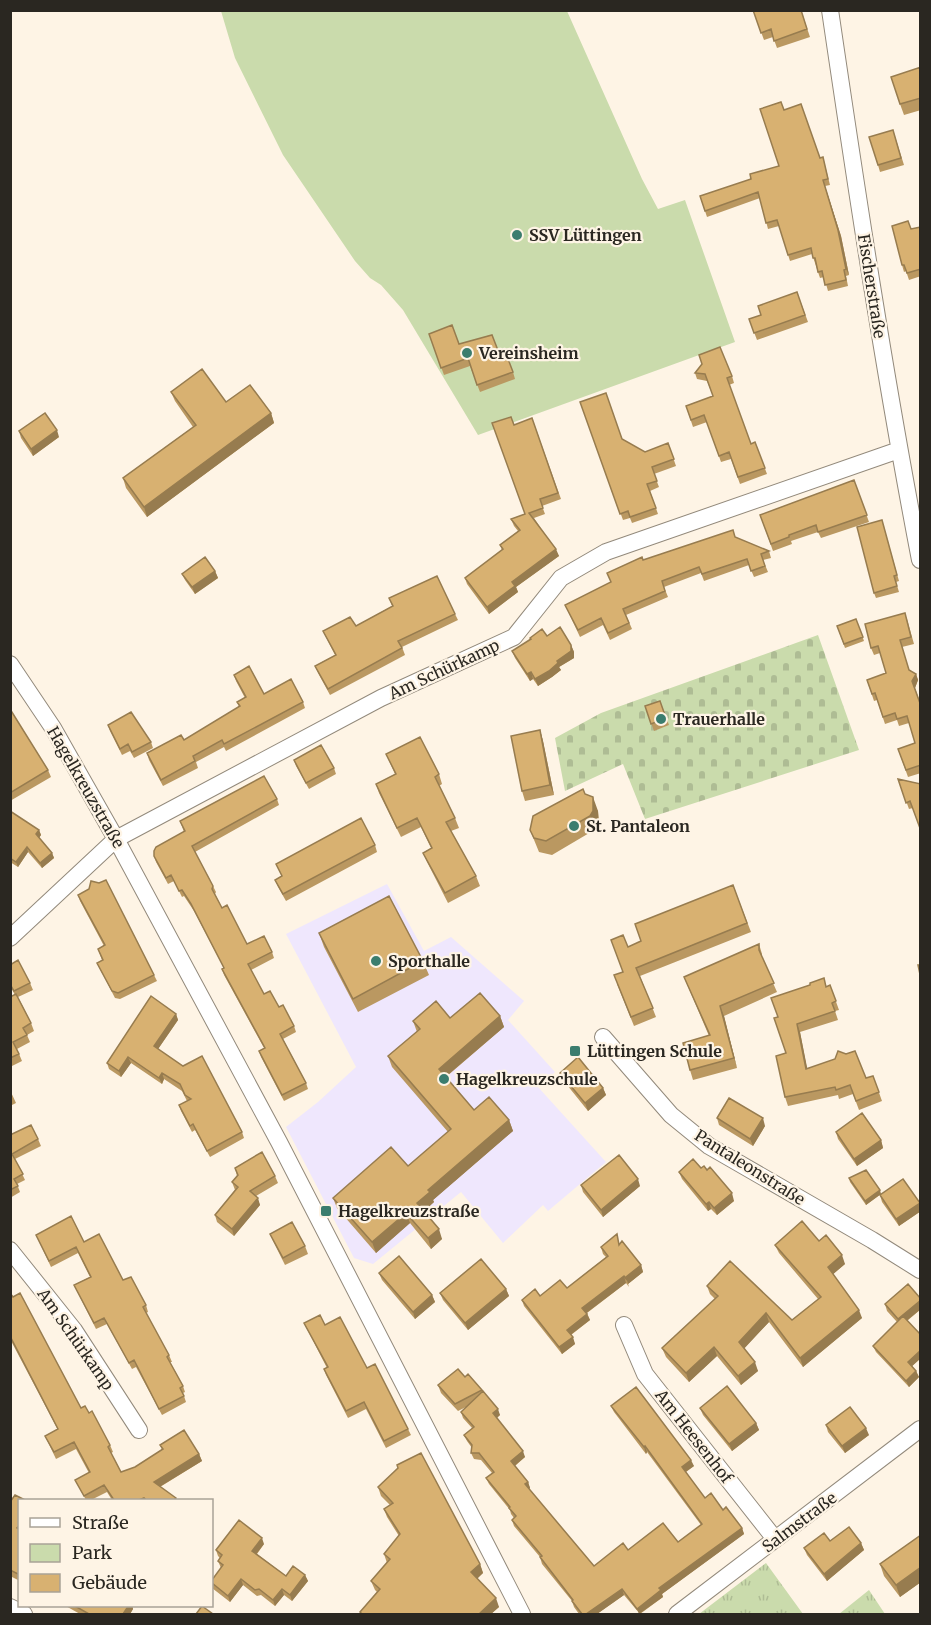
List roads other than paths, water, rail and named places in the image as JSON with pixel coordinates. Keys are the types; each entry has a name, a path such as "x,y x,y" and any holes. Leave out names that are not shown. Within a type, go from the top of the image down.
{"street":[{"name":"Fischerstraße","path":"830,10 899,450 921,560"},
{"name":"Am Schürkamp","path":"10,938 116,839 381,698 514,637 561,578 606,552 899,450"},
{"name":"Hagelkreuzstraße","path":"10,664 53,728 116,839 319,1216 522,1614"},
{"name":"Pantaleonstraße","path":"603,1036 671,1115 709,1146 921,1270"},
{"name":"Am Schürkamp","path":"10,1250 74,1330 139,1430"},
{"name":"Am Heesenhof","path":"624,1325 645,1374 775,1539"},
{"name":"Salmstraße","path":"676,1614 921,1429"},
{"path":"10,1607 24,1614"}],"place":[{"name":"SSV Lüttingen","path":"517,235"},
{"name":"Vereinsheim","path":"467,353"},
{"name":"Trauerhalle","path":"661,719"},
{"name":"St. Pantaleon","path":"574,826"},
{"name":"Sporthalle","path":"376,961"},
{"name":"Lüttingen Schule","path":"575,1051"},
{"name":"Hagelkreuzschule","path":"444,1079"},
{"name":"Hagelkreuzstraße","path":"326,1211"}]}
